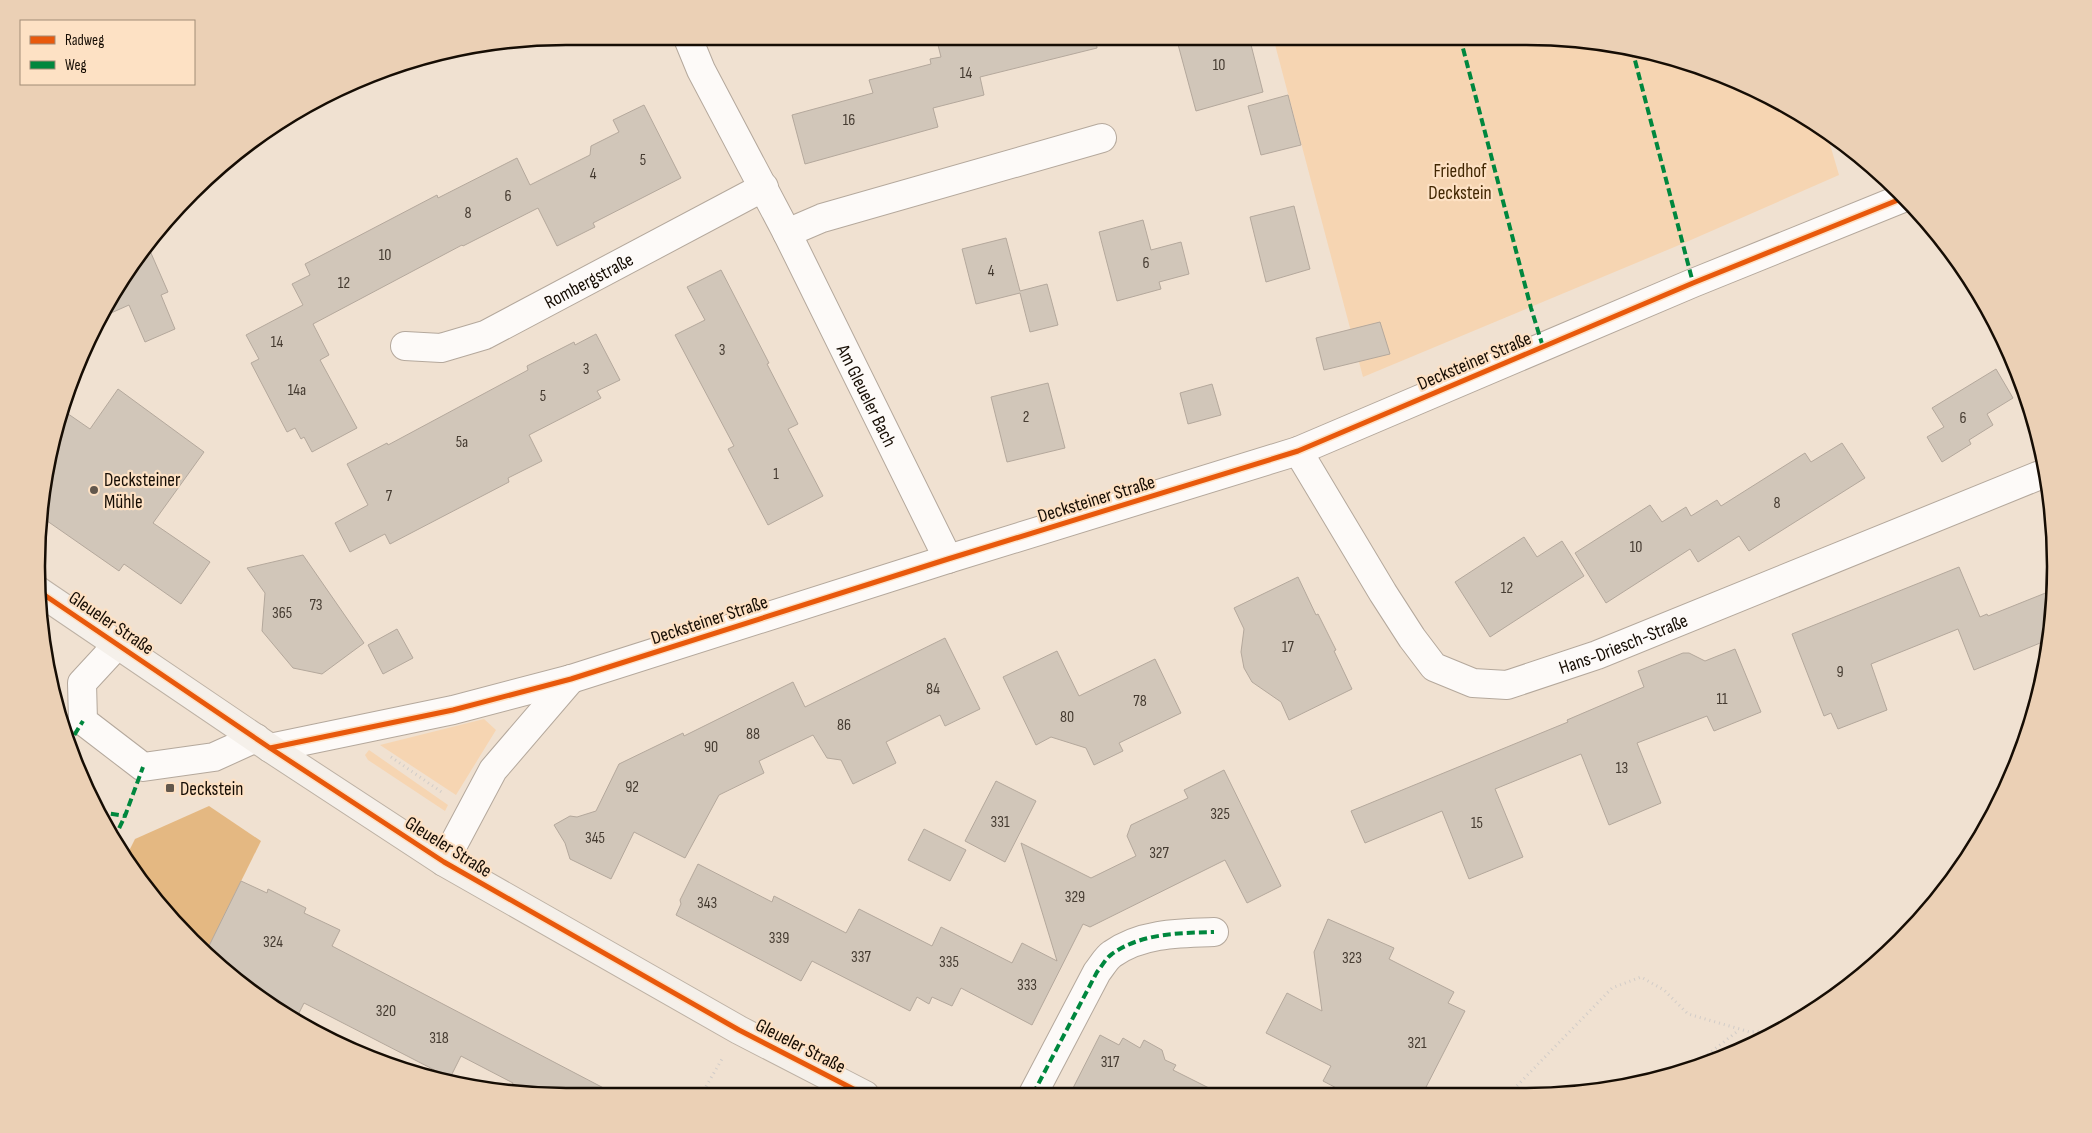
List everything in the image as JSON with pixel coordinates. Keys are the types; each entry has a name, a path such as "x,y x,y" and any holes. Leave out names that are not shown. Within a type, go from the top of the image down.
{"main road":[{"name":"Gleueler Straße","path":"46,596 263,743 444,862 739,1030 851,1088"}],"street":[{"name":"Am Gleueler Bach","path":"691,45 701,70 764,187 948,559"},
{"path":"787,233 822,218 1102,138"},
{"name":"Rombergstraße","path":"405,346 441,348 485,336 764,187"},
{"name":"Decksteiner Straße","path":"118,644 82,682 82,721 142,767 214,757 263,743 352,731 453,710 572,679 948,559 1298,451 1693,283 1897,201"},
{"name":"Hans-Driesch-Straße","path":"1298,451 1412,638 1434,667 1473,684 1507,685 1597,655 2039,475"},
{"path":"444,862 493,770 572,679"},
{"path":"1036,1088 1098,972 1111,954 1134,941 1178,933 1214,932"}],"path":[{"path":"352,731 471,812"},
{"path":"1514,1088 1612,988 1640,978 1664,990 1688,1014 1739,1030 1761,1031"},
{"path":"705,1088 739,1030"},
{"path":"1708,1054 1739,1030"}],"green space":[{"name":"Friedhof Deckstein","path":"1275,45 1525,45 1594,49 1660,63 1725,85 1786,115 1830,144 1839,175 1684,243 1363,377"},
{"path":"484,719 496,730 456,795 380,745"},
{"path":"369,750 448,805 445,811 368,760 365,755"}],"shaded area":[{"path":"209,806 261,841 209,946 174,910 133,856 129,850 135,839"}],"building":[{"path":"938,45 1097,45 1097,48 980,77 984,95 933,108 938,127 805,164 792,115 873,93 869,80 931,64 930,59 941,57"},
{"path":"1178,45 1251,45 1263,92 1196,111"},
{"path":"1288,95 1301,145 1261,155 1248,106"},
{"path":"644,105 681,178 593,223 595,227 557,246 538,208 462,245 313,324 329,355 320,360 357,428 312,452 304,437 301,439 295,428 287,432 251,363 259,359 246,335 303,305 292,284 310,275 305,264 437,195 438,198 517,158 530,185 590,155 591,146 619,132 613,120"},
{"path":"1294,206 1310,269 1266,282 1250,217"},
{"path":"1143,220 1151,250 1181,242 1189,274 1159,282 1161,289 1117,301 1099,232"},
{"path":"1006,238 1020,291 1047,284 1058,325 1030,332 1020,293 976,304 962,249"},
{"path":"151,252 168,292 161,295 175,329 145,342 129,305 111,313"},
{"path":"721,270 798,424 788,429 823,496 768,525 728,449 734,446 675,335 705,320 687,287"},
{"path":"1380,322 1390,354 1324,370 1316,338"},
{"path":"596,334 620,380 597,391 601,398 529,435 542,461 508,478 509,482 390,544 385,534 350,552 335,523 368,505 347,464 387,443 388,445 528,370 527,366 574,342 575,345"},
{"path":"1996,369 2013,398 1987,414 1993,425 1969,440 1971,444 1942,462 1927,437 1944,427 1932,408"},
{"path":"1048,383 1065,448 1007,462 991,397"},
{"path":"1212,384 1221,415 1188,424 1180,393"},
{"name":"Decksteiner Mühle","path":"118,389 204,452 153,523 210,562 181,604 124,564 119,571 47,521 55,465 68,414 90,429"},
{"path":"1842,443 1865,478 1749,551 1739,536 1698,562 1690,549 1606,603 1575,553 1650,505 1662,522 1686,507 1691,516 1717,500 1721,506 1805,453 1811,462"},
{"path":"1524,537 1537,557 1562,541 1584,576 1490,637 1455,582"},
{"path":"303,555 364,643 322,674 293,668 262,631 265,593 247,568"},
{"path":"1959,567 1980,617 1987,614 1988,616 2046,593 2042,642 1974,670 1958,629 1871,664 1887,710 1838,729 1831,713 1824,716 1792,634"},
{"path":"1298,577 1316,615 1318,614 1336,650 1334,651 1352,689 1289,720 1281,702 1252,682 1244,668 1241,652 1244,629 1234,608"},
{"path":"397,629 413,658 383,674 368,645"},
{"path":"945,638 980,709 945,726 940,715 886,742 896,763 853,784 841,760 827,758 813,735 759,761 764,773 719,795 685,858 634,832 611,879 570,859 565,843 554,825 570,816 577,817 596,811 619,764 683,733 684,736 793,682 805,707"},
{"path":"1735,649 1761,712 1714,731 1707,716 1637,743 1661,803 1609,825 1581,754 1495,789 1523,857 1469,879 1442,811 1365,843 1351,811 1568,722 1567,720 1644,687 1638,671 1683,653 1689,653 1705,661"},
{"path":"1057,651 1079,696 1155,659 1181,713 1119,743 1123,751 1094,765 1086,748 1051,737 1036,745 1003,677"},
{"path":"1224,770 1281,886 1247,903 1225,860 1090,927 1083,924 1032,1025 961,988 952,1006 932,997 929,1004 917,997 910,1011 812,961 801,981 676,915 681,904 680,900 698,864 772,902 774,896 846,933 859,909 932,946 941,927 1012,963 1022,943 1057,961 1021,843 1091,878 1136,856 1127,836 1131,825 1188,798 1184,790"},
{"path":"996,781 1036,801 1005,862 965,841"},
{"path":"924,829 966,850 950,881 908,860"},
{"path":"241,881 267,893 268,889 306,908 304,913 340,930 332,946 604,1088 512,1085 513,1083 461,1056 452,1075 437,1071 304,1003 299,1014 249,980 209,946"},
{"path":"1328,919 1394,948 1389,959 1454,992 1448,1003 1465,1011 1426,1088 1336,1088 1323,1081 1331,1066 1266,1033 1287,993 1322,1011 1314,952"},
{"path":"1100,1035 1119,1045 1123,1038 1140,1048 1144,1040 1162,1050 1165,1060 1176,1065 1173,1070 1209,1088 1073,1088"}],"marked path":[{"path":"1462,45 1543,347"},
{"path":"1634,57 1693,283"},
{"path":"74,736 83,721"},
{"path":"118,831 143,767"},
{"path":"108,813 125,816"},
{"path":"1036,1088 1097,972 1110,956 1123,947 1148,938 1174,934 1214,932"}],"cycle path":[{"path":"270,748 453,710 571,679 948,559 1298,451 1693,283 1897,201"},
{"path":"46,596 270,748 444,862 739,1030 851,1088"}],"place":[{"name":"Decksteiner Mühle","path":"94,490"},
{"name":"Deckstein","path":"170,788"}]}
